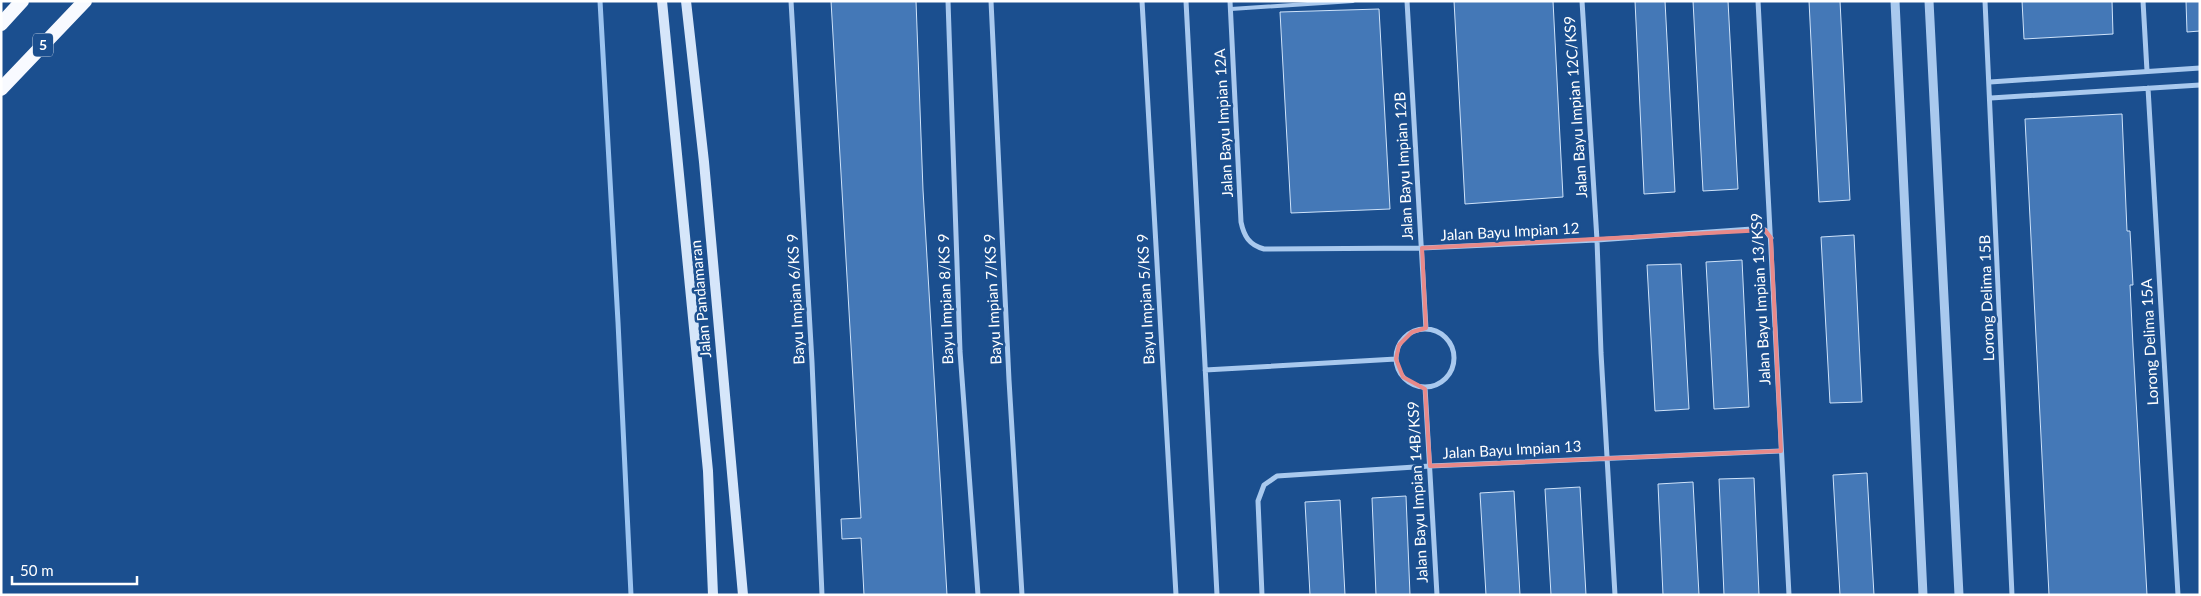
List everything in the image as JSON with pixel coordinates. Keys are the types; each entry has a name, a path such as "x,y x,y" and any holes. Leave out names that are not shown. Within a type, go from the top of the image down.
{"highway":[{"path":"1,24 22,1"},
{"name":"5","path":"1,89 85,1"}],"main road":[{"name":"Jalan Pandamaran","path":"662,1 708,471 713,595"},
{"name":"Jalan Pandamaran","path":"686,1 704,162 742,595"}],"street":[{"name":"Bayu Impian 6/KS 9","path":"791,1 811,352 822,595"},
{"name":"Bayu Impian 8/KS 9","path":"948,1 960,351 978,595"},
{"name":"Bayu Impian 7/KS 9","path":"991,1 1009,380 1022,595"},
{"name":"Bayu Impian 5/KS 9","path":"1142,1 1176,595"},
{"path":"1186,1 1217,595"},
{"name":"Jalan Bayu Impian 12A","path":"1230,1 1241,222 1244,234 1249,241"},
{"name":"Jalan Bayu Impian 12B","path":"1407,1 1426,329"},
{"name":"Jalan Bayu Impian 12C/KS9","path":"1582,1 1597,240 1601,353 1615,595"},
{"name":"Jalan Bayu Impian 13/KS9","path":"1758,1 1790,595"},
{"path":"1895,1 1923,595"},
{"path":"1929,1 1959,595"},
{"name":"Lorong Delima 15B","path":"1985,1 1991,98 2012,595"},
{"path":"2143,1 2147,71"},
{"path":"1990,82 2200,68"},
{"path":"1991,98 2200,85"},
{"name":"Lorong Delima 15A","path":"2148,88 2178,595"},
{"name":"Jalan Bayu Impian 12","path":"1249,241 1255,247 1264,249 1422,248 1597,240 1752,229 1766,230 1770,238"},
{"path":"1426,329 1437,332 1446,338 1452,348 1454,358 1451,370 1445,379 1436,385 1425,387 1407,381 1399,371 1396,359 1399,345 1405,337 1412,332 1426,329"},
{"path":"1205,370 1396,359"},
{"name":"Jalan Bayu Impian 14B/KS9","path":"1425,387 1437,595"},
{"name":"Jalan Bayu Impian 13","path":"1262,595 1258,501 1264,485 1277,476 1430,466 1781,451"}],"lane":[{"path":"1231,9 1352,1"}],"highlighted area":[{"path":"1765,230 1771,238 1781,451 1430,466 1425,389 1403,377 1396,359 1399,345 1412,332 1426,328 1422,248"}],"building":[{"path":"831,1 916,1 923,190 947,595 864,595 861,538 842,539 841,519 861,518"},
{"path":"1454,1 1553,1 1563,197 1465,204"},
{"path":"1635,1 1665,1 1675,192 1644,194"},
{"path":"1693,1 1728,1 1738,189 1703,191"},
{"path":"1809,1 1840,1 1850,200 1819,202"},
{"path":"2022,1 2112,1 2113,34 2024,39"},
{"path":"2186,1 2200,1 2200,31 2187,32"},
{"path":"1379,9 1390,209 1291,213 1280,12"},
{"path":"2122,114 2127,231 2130,231 2133,285 2130,285 2147,595 2049,595 2025,119"},
{"path":"1854,235 1862,402 1830,403 1821,237"},
{"path":"1742,260 1749,407 1714,409 1706,262"},
{"path":"1681,264 1689,409 1655,411 1647,265"},
{"path":"1867,473 1874,595 1840,595 1833,475"},
{"path":"1754,478 1759,595 1724,595 1719,479"},
{"path":"1693,482 1699,595 1663,595 1658,484"},
{"path":"1580,487 1586,595 1551,595 1545,489"},
{"path":"1514,491 1520,595 1486,595 1480,493"},
{"path":"1406,496 1410,595 1376,595 1372,498"},
{"path":"1340,500 1345,595 1310,595 1305,502"}],"waterway":[{"path":"600,1 631,595"}]}
